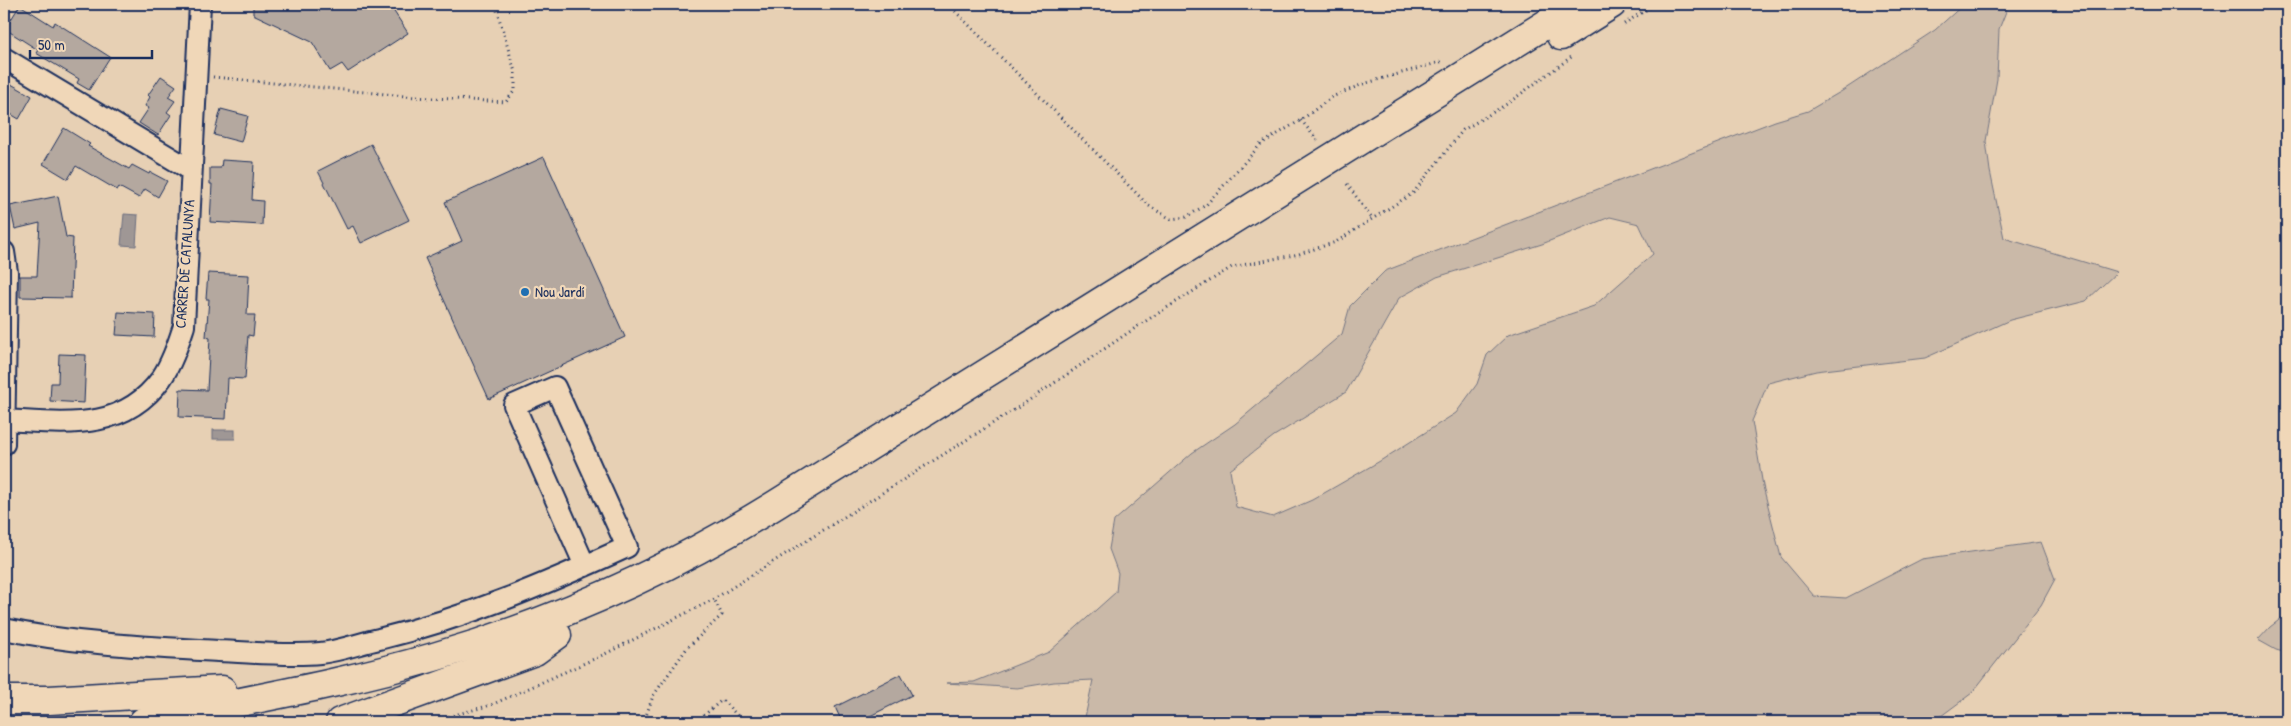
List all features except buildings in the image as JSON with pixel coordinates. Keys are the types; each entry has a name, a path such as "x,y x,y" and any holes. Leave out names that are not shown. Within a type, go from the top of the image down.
{"highway":[{"path":"231,722 337,700 424,679 556,625 590,602 694,553 752,520 1578,4"},
{"path":"143,722 385,670 556,625 639,600 703,569 761,536 1614,16"},
{"path":"4,700 49,700 188,693 248,687 360,664 435,644 521,616 556,625"},
{"path":"340,722 535,651 556,625"}],"street":[{"name":"CARRER DE CATALUNYA","path":"4,420 82,423 108,419 144,399 162,378 174,355 184,326 200,4"},
{"path":"4,58 191,170"},
{"path":"4,252 4,444"},
{"path":"4,628 28,634 148,648 321,653 431,625 496,604 585,566 627,547 555,387 514,405 585,566"}],"path":[{"path":"195,77 414,97 506,102 515,90 515,72 495,4"},
{"path":"948,4 1149,206 1171,219 1186,217 1206,204 1261,144 1301,120 1332,97 1363,84 1452,58"},
{"path":"1614,16 1655,4"},
{"path":"430,722 491,705 606,654 714,599 1025,403 1141,324 1232,267 1299,254 1336,242 1413,193 1463,130 1507,104 1576,54"},
{"path":"1301,120 1322,146"},
{"path":"1347,184 1373,220"},
{"path":"641,722 646,716 653,696 687,648 722,615 714,599"},
{"path":"696,722 722,700 744,722"},
{"path":"646,716 652,722"}],"shaded area":[{"path":"1964,4 2009,4 1999,29 1997,79 1986,141 1990,171 2004,238 2117,272 2086,301 2010,320 1925,358 1816,371 1768,383 1752,421 1763,486 1781,557 1814,596 1846,598 1922,559 2041,542 2055,579 2041,605 1972,693 1933,722 1084,722 1093,680 1054,682 1017,688 947,683 974,682 1049,652 1116,592 1118,573 1109,549 1114,521 1192,453 1235,424 1342,334 1350,306 1385,271 1775,121 1808,111 1935,30","holes":["1610,217 1639,224 1653,254 1594,306 1508,335 1487,355 1477,384 1456,413 1380,461 1312,500 1273,517 1236,507 1230,470 1274,436 1346,392 1399,298 1437,277 1542,244"]},
{"path":"124,214 138,215 136,246 121,245"},
{"path":"213,430 235,430 235,439 213,439"},
{"path":"2287,614 2287,653 2276,650 2258,640 2270,627"}],"place":[{"name":"Nou Jardí","path":"525,292"}]}
